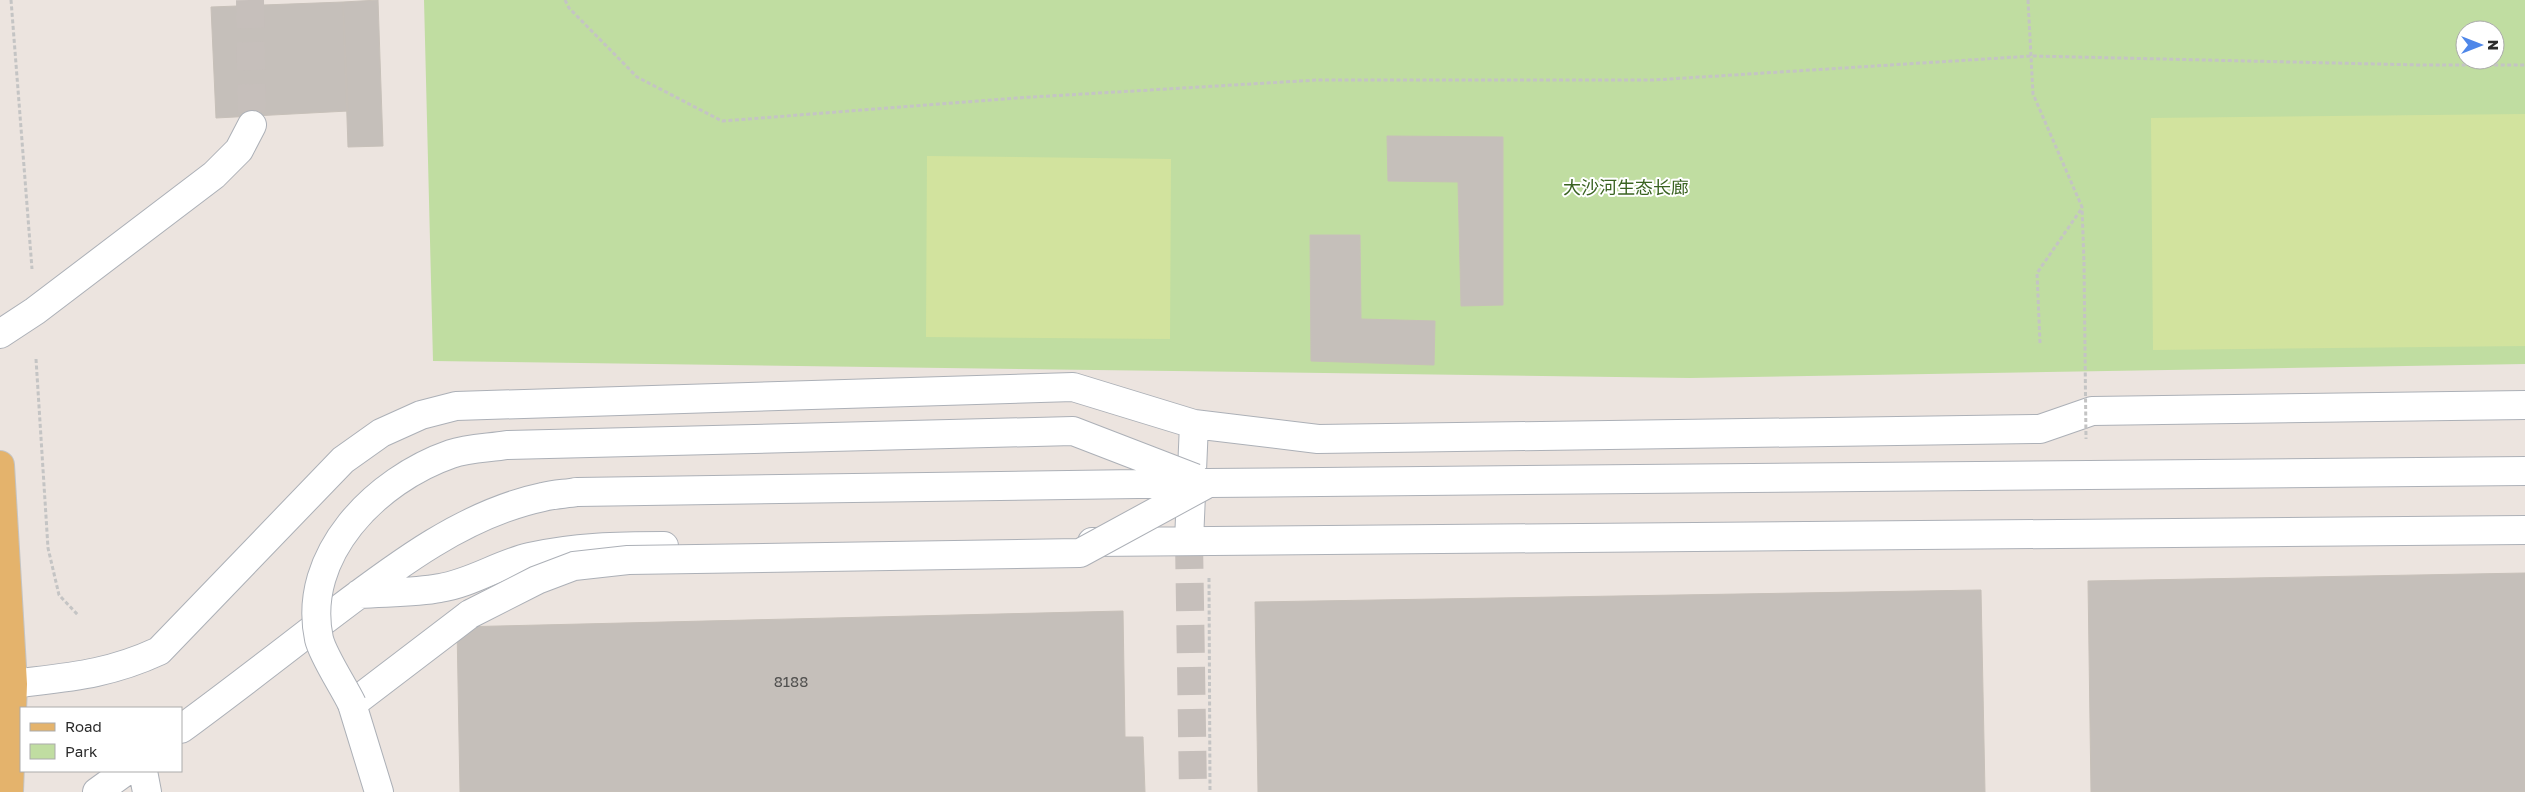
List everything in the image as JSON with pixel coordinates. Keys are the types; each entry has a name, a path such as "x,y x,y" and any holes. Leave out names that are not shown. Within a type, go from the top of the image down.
{"main road":[{"path":"0,465 13,684 9,792"}],"lane":[{"path":"0,334 35,311 214,175 239,150 252,125"},
{"path":"13,684 94,674 129,665 158,651 343,460 381,432 421,415 456,406 1073,387 1194,424 1318,439 2040,429 2092,411 2525,405"},
{"path":"1194,424 1199,541"},
{"path":"379,792 352,704 320,641 316,609 320,580 333,548 365,508 407,474 452,454 507,445 1073,431 1208,484"},
{"path":"182,728 359,594 422,551 466,526 507,508 542,497 576,492 2525,471"},
{"path":"352,704 470,614 537,580 574,566 628,560 1080,553 1208,484"},
{"path":"359,594 440,588 468,581 529,557 603,546 2525,530"},
{"path":"97,792 125,772"},
{"path":"143,772 147,792"}],"path":[{"path":"11,0 32,270"},
{"path":"565,0 569,8 637,77 722,121 1016,98 1317,80 1654,80 2032,56 2420,65 2525,65"},
{"path":"2028,0 2033,94 2082,207 2087,475"},
{"path":"2040,343 2037,274 2082,207"},
{"path":"36,359 48,548 59,595 78,615"},
{"path":"1199,541 1210,792"}],"green space":[{"name":"大沙河生态长廊","path":"424,0 2525,0 2525,364 1690,378 433,361"},
{"path":"2525,114 2525,346 2153,350 2151,118"},
{"path":"927,156 1171,159 1170,339 926,337"}],"building":[{"path":"378,0 383,146 348,147 343,2"},
{"path":"343,2 348,111 216,118 211,7"},
{"path":"1387,136 1503,137 1503,305 1461,306 1458,182 1388,181"},
{"path":"1310,235 1360,235 1361,319 1435,321 1434,365 1311,361"},
{"path":"2525,573 2525,792 2091,792 2088,581"},
{"path":"1981,590 1985,792 1258,792 1255,602"},
{"path":"1123,611 1125,737 1143,737 1145,792 460,792 457,627"}],"tunnel":[{"path":"250,0 252,125"},
{"path":"1189,541 1193,792"}]}
